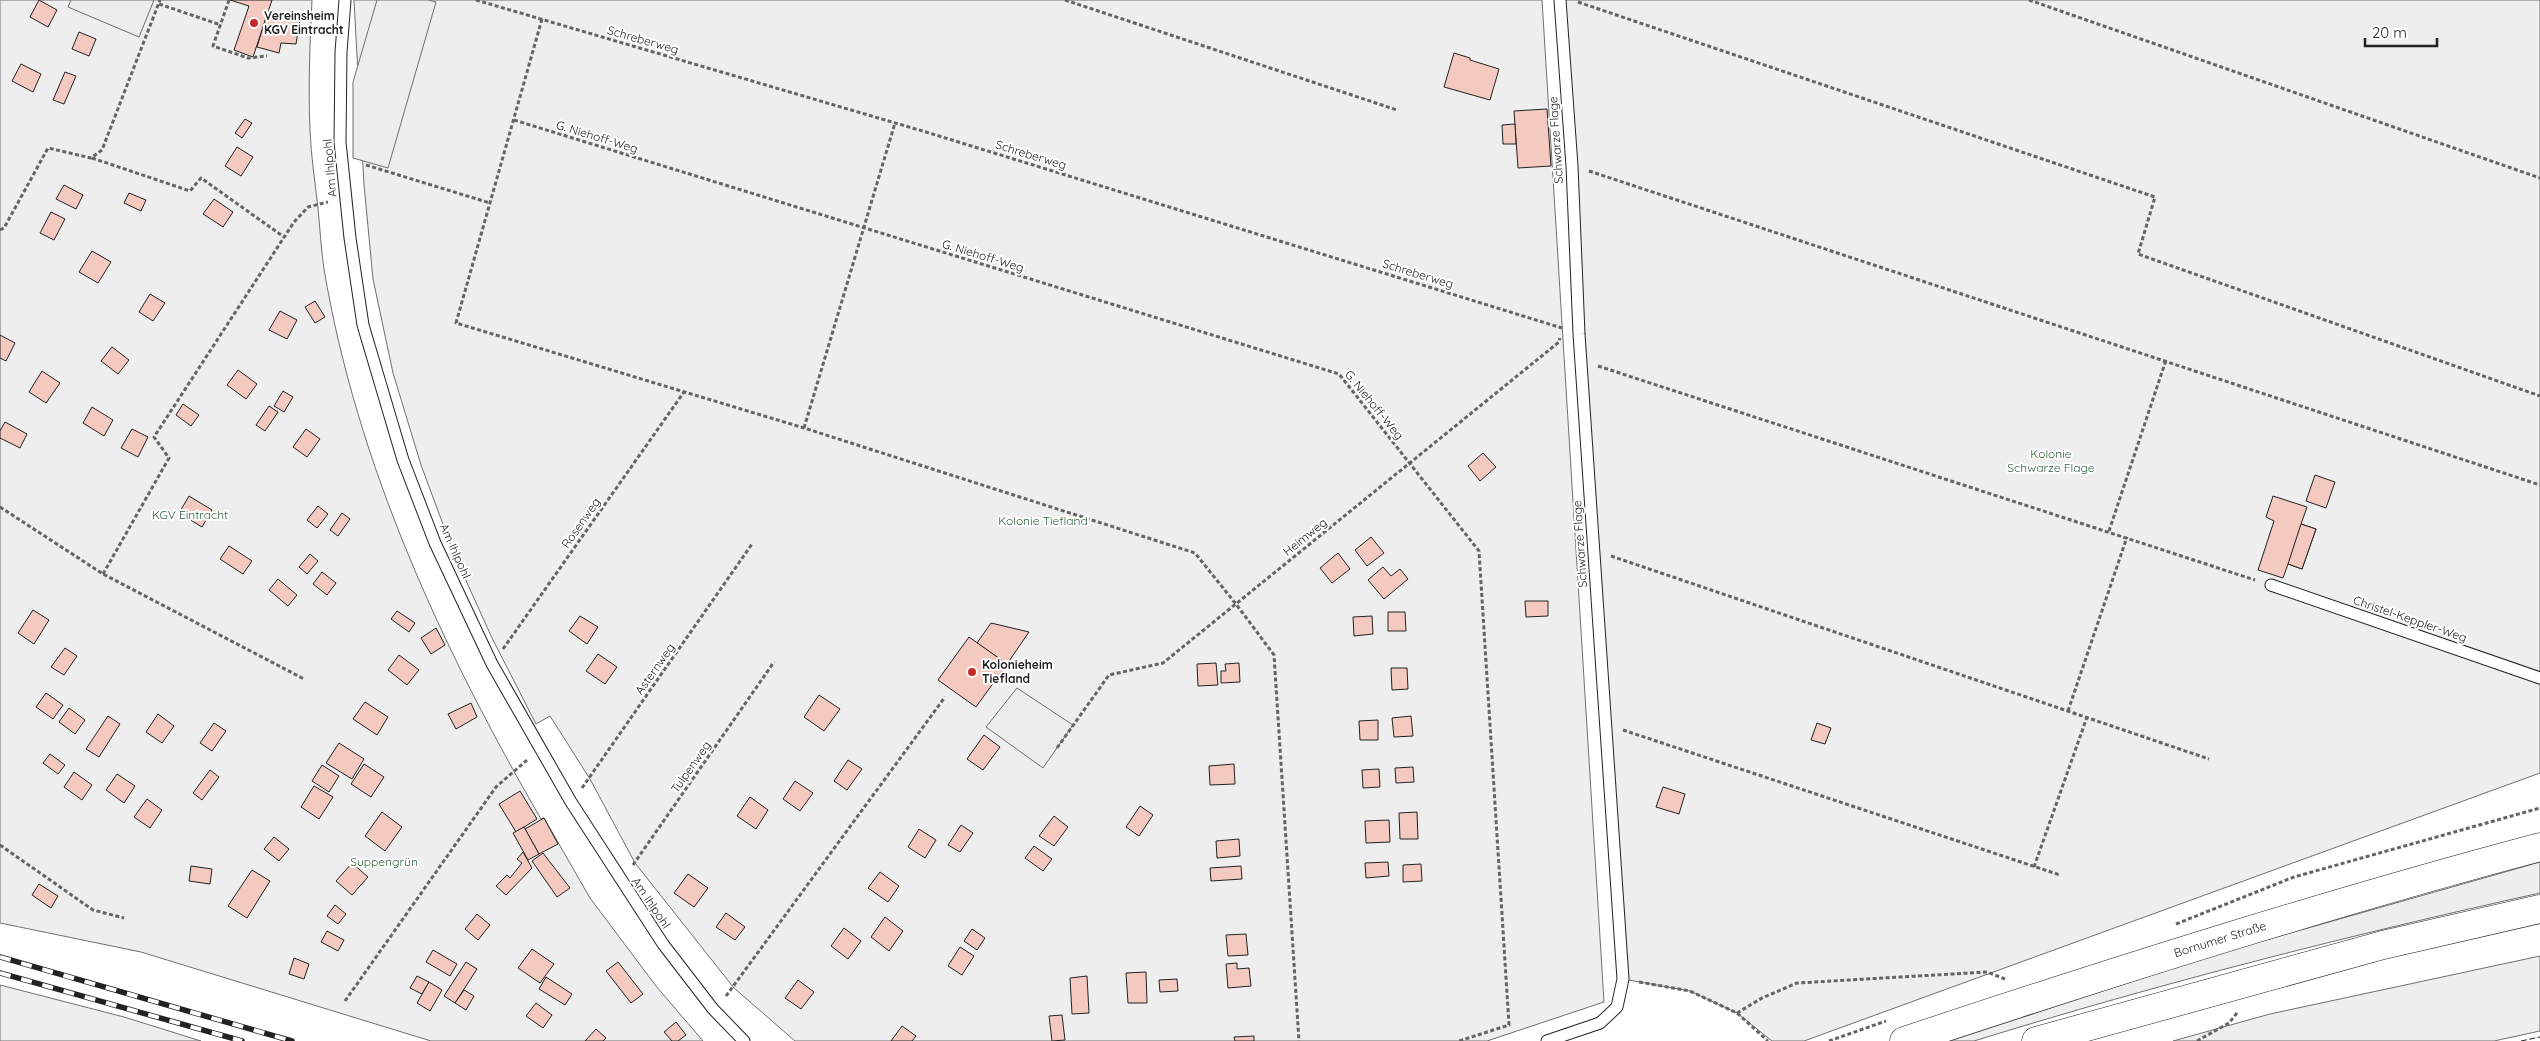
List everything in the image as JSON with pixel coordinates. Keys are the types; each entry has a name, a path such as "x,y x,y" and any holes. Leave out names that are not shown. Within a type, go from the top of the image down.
{"main road":[{"name":"Bornumer Straße","path":"1899,1030 2060,989 2266,926 2540,847"},
{"path":"2036,1041 2374,948 2540,909"}],"lane":[{"name":"Am Ihlpohl","path":"345,0 341,52 340,142 346,198 363,325 403,460 436,543 492,664 571,802 620,882 663,944 713,1010 744,1041"},
{"name":"Schwarze Flage","path":"1547,1041 1600,1023 1617,1007 1623,979 1580,361 1572,166 1560,0"},
{"name":"Christel-Keppler-Weg","path":"2271,585 2540,678"}],"path":[{"path":"229,0 213,46 248,58 267,56"},
{"name":"Schreberweg","path":"476,0 896,123 1579,334"},
{"path":"1065,0 1397,110"},
{"path":"1573,0 2155,197 2138,254 2540,396"},
{"path":"2029,0 2540,178"},
{"path":"2050,7 2052,0"},
{"path":"91,158 102,150 159,2 221,25"},
{"path":"542,19 456,323 804,428 1195,553 1274,655 1299,1041"},
{"name":"G. Niehoff-Weg","path":"514,120 1339,374 1479,552 1509,1025 1459,1041"},
{"path":"804,428 896,123"},
{"path":"0,230 4,228 48,148 91,158 190,191 201,178 284,237"},
{"path":"366,165 490,203"},
{"path":"1572,166 2166,360 2540,486"},
{"path":"103,574 168,458 154,437 284,237 308,207 346,198"},
{"name":"Heimweg","path":"1057,748 1109,675 1163,663 1559,342 1562,328"},
{"path":"2109,531 2166,360"},
{"path":"1580,361 2271,585"},
{"name":"Rosenweg","path":"492,664 684,392"},
{"path":"0,506 103,574 304,679"},
{"path":"2068,711 2127,537"},
{"name":"Asternweg","path":"571,802 590,779 752,544"},
{"path":"1594,551 2209,759"},
{"name":"Tulpenweg","path":"620,882 774,662"},
{"path":"713,1010 734,988 944,697"},
{"path":"2034,867 2087,717"},
{"path":"1606,724 2060,875"},
{"path":"345,1001 496,787 540,748"},
{"path":"2174,924 2294,877 2540,808"},
{"path":"0,845 93,910 124,918"},
{"path":"1737,1013 1762,998 1798,983 1986,972 2007,980 1998,983"},
{"path":"1623,979 1690,991 1737,1013 1768,1041"},
{"path":"2197,1041 2229,1023 2240,1009"},
{"path":"1829,1041 1899,1030"}],"green space":[{"name":"KGV Eintracht","path":"0,0 312,0 309,81 310,130 324,269 339,342 358,414 381,484 438,622 470,688 541,819 544,818 590,898 656,986 703,1041 431,1041 141,952 0,923"},
{"name":"Kolonie Tiefland","path":"354,0 1542,0 1604,1002 1487,1041 795,1041 734,988 635,863 590,779 550,716 536,724 492,638 454,554 421,465 393,373 373,279 364,185"},
{"name":"Kolonie Schwarze Flage","path":"1560,0 2540,0 2540,773 1804,1041 1772,1041 1737,1013 1690,991 1623,979"},
{"path":"2540,862 2540,893 2256,961 2115,999 1974,1041 1950,1041 2213,955"},
{"path":"2540,956 2540,1031 2494,1041 2173,1041 2270,1014"},
{"path":"0,985 124,1017 201,1041 0,1041"}],"shaded area":[{"path":"71,0 154,0 139,37 68,7"},
{"path":"377,0 428,0 436,2 388,168 353,158 353,82"},
{"path":"1017,688 1073,725 1043,768 986,727"}],"building":[{"path":"39,0 57,10 48,27 30,17"},
{"name":"Vereinsheim KGV Eintracht","path":"230,0 272,0 253,57 234,50 249,6"},
{"path":"267,14 300,19 296,44 281,43 279,53 257,47"},
{"path":"79,32 96,39 89,56 72,49"},
{"path":"1454,53 1499,69 1490,100 1444,87"},
{"path":"21,64 41,74 33,92 12,81"},
{"path":"65,72 76,76 64,104 53,100"},
{"path":"1547,109 1551,166 1518,168 1514,111"},
{"path":"245,119 252,123 242,138 235,133"},
{"path":"1515,124 1516,144 1503,144 1502,125"},
{"path":"237,147 253,157 241,176 225,166"},
{"path":"64,185 83,195 76,209 56,199"},
{"path":"129,193 146,200 141,211 124,203"},
{"path":"214,199 233,212 223,227 203,214"},
{"path":"51,212 65,219 54,240 40,233"},
{"path":"92,251 111,262 98,283 79,272"},
{"path":"150,294 165,303 153,321 139,312"},
{"path":"315,301 325,317 315,323 305,307"},
{"path":"280,311 297,320 287,339 269,330"},
{"path":"0,335 15,343 6,361 0,358"},
{"path":"112,347 129,360 118,374 101,361"},
{"path":"238,370 257,384 246,399 227,385"},
{"path":"42,371 60,383 46,403 29,392"},
{"path":"283,391 293,397 284,412 274,406"},
{"path":"183,404 199,415 191,426 176,415"},
{"path":"269,406 278,412 265,431 256,425"},
{"path":"92,407 113,420 104,436 83,423"},
{"path":"5,422 27,434 20,448 0,438 0,431"},
{"path":"132,429 148,437 138,457 121,448"},
{"path":"306,429 320,439 307,457 293,447"},
{"path":"1483,453 1496,467 1480,481 1468,466"},
{"path":"2315,475 2335,482 2326,508 2306,501"},
{"path":"189,496 212,510 202,527 179,513"},
{"path":"2273,496 2307,507 2301,524 2316,529 2302,569 2288,564 2283,578 2258,570 2274,521 2266,517"},
{"path":"318,506 328,514 317,528 307,520"},
{"path":"342,513 350,519 338,536 330,530"},
{"path":"2301,524 2316,529 2302,569 2288,564"},
{"path":"1371,537 1384,553 1367,566 1355,550"},
{"path":"229,546 252,561 243,574 220,559"},
{"path":"1338,553 1350,569 1332,583 1320,568"},
{"path":"310,554 318,561 307,574 299,567"},
{"path":"1383,567 1391,576 1400,569 1408,579 1384,599 1368,580"},
{"path":"322,572 336,583 327,595 313,584"},
{"path":"278,579 297,595 288,606 269,590"},
{"path":"1525,601 1548,601 1548,616 1526,617"},
{"path":"33,610 49,620 34,644 18,633"},
{"path":"397,611 415,623 409,632 391,619"},
{"path":"1388,612 1405,612 1406,631 1388,631"},
{"path":"580,616 598,627 587,644 569,631"},
{"path":"1372,616 1373,634 1354,636 1353,617"},
{"path":"991,623 1029,632 1007,664 977,643"},
{"path":"436,628 445,645 431,654 421,638"},
{"name":"Kolonieheim Tiefland","path":"969,637 1007,664 976,707 938,680"},
{"path":"65,648 77,656 64,675 51,667"},
{"path":"598,654 617,667 605,684 586,671"},
{"path":"399,655 419,670 407,685 388,670"},
{"path":"1216,663 1218,685 1198,686 1197,664"},
{"path":"1239,663 1240,682 1221,683 1221,671 1226,671 1225,664"},
{"path":"1391,668 1407,668 1408,689 1392,690"},
{"path":"46,693 63,705 53,719 36,707"},
{"path":"819,695 840,709 824,731 804,717"},
{"path":"365,702 388,717 377,735 353,719"},
{"path":"471,703 477,717 456,729 448,714"},
{"path":"69,708 85,720 75,734 59,722"},
{"path":"158,714 174,726 162,743 146,732"},
{"path":"108,716 120,724 99,757 86,749"},
{"path":"1411,716 1413,736 1394,737 1392,718"},
{"path":"1378,720 1378,740 1360,740 1359,721"},
{"path":"214,723 226,731 212,751 200,743"},
{"path":"1817,723 1831,728 1825,744 1811,740"},
{"path":"984,735 1000,747 983,770 967,759"},
{"path":"339,743 364,759 352,779 326,763"},
{"path":"50,754 65,765 58,774 43,763"},
{"path":"848,760 862,769 847,790 834,781"},
{"path":"364,764 384,777 371,797 351,784"},
{"path":"1234,764 1235,784 1210,785 1209,766"},
{"path":"322,765 339,776 329,792 312,781"},
{"path":"1413,767 1414,782 1396,783 1395,768"},
{"path":"1379,769 1380,787 1363,788 1362,770"},
{"path":"210,770 219,777 202,800 193,793"},
{"path":"74,772 92,785 82,800 64,787"},
{"path":"117,774 135,786 124,803 106,790"},
{"path":"795,781 813,793 800,811 783,799"},
{"path":"314,786 333,797 319,819 301,807"},
{"path":"1663,787 1685,794 1679,814 1656,807"},
{"path":"520,791 537,819 516,832 499,804"},
{"path":"750,797 768,810 756,829 737,816"},
{"path":"147,799 162,810 150,828 134,817"},
{"path":"1140,806 1153,815 1139,836 1126,827"},
{"path":"382,812 402,827 385,851 365,836"},
{"path":"1417,812 1418,839 1400,839 1399,813"},
{"path":"1054,816 1068,827 1054,846 1039,836"},
{"path":"544,818 558,844 539,854 525,829"},
{"path":"1389,820 1390,842 1366,843 1365,821"},
{"path":"961,825 973,833 960,852 948,845"},
{"path":"524,827 539,854 528,860 513,833"},
{"path":"919,829 936,840 925,858 908,847"},
{"path":"274,837 289,849 279,861 264,849"},
{"path":"1239,839 1240,856 1217,858 1216,841"},
{"path":"1034,846 1052,859 1043,871 1025,858"},
{"path":"523,852 532,868 506,895 496,886 507,875 510,878 522,863 517,859"},
{"path":"543,853 570,888 557,897 532,861"},
{"path":"1388,862 1389,876 1366,878 1365,863"},
{"path":"352,863 368,877 352,895 336,881"},
{"path":"1421,864 1422,881 1403,882 1403,865"},
{"path":"191,866 212,869 210,884 189,881"},
{"path":"1241,866 1242,879 1211,881 1210,868"},
{"path":"252,870 270,881 247,918 228,906"},
{"path":"880,872 899,886 888,902 868,888"},
{"path":"688,874 708,888 694,907 674,893"},
{"path":"39,884 58,896 51,908 32,895"},
{"path":"335,905 346,914 338,924 327,916"},
{"path":"726,913 745,927 735,940 716,927"},
{"path":"477,914 490,925 478,940 465,929"},
{"path":"885,917 903,931 889,951 871,937"},
{"path":"844,928 861,941 848,959 831,946"},
{"path":"972,929 985,938 977,950 964,941"},
{"path":"327,931 344,940 338,951 321,942"},
{"path":"1246,934 1248,955 1228,956 1226,935"},
{"path":"960,947 974,956 962,975 948,966"},
{"path":"532,949 554,964 540,983 518,968"},
{"path":"433,950 457,964 450,976 426,962"},
{"path":"294,958 309,964 304,979 289,974"},
{"path":"466,962 477,969 455,1003 444,996"},
{"path":"618,962 643,994 631,1003 606,971"},
{"path":"1237,963 1237,969 1249,968 1251,986 1228,988 1226,964"},
{"path":"1146,972 1147,1003 1128,1003 1126,973"},
{"path":"417,976 429,982 422,994 410,988"},
{"path":"1087,976 1089,1013 1072,1014 1070,978"},
{"path":"546,977 572,994 565,1005 539,989"},
{"path":"1177,979 1178,991 1160,992 1159,980"},
{"path":"798,980 814,992 801,1009 785,998"},
{"path":"429,982 442,990 430,1011 417,1003"},
{"path":"464,990 474,996 466,1010 455,1003"},
{"path":"536,1003 552,1015 543,1028 526,1016"},
{"path":"1062,1015 1065,1040 1052,1041 1049,1016"},
{"path":"676,1022 686,1035 678,1041 672,1041 664,1032"},
{"path":"902,1026 916,1036 912,1041 891,1041"},
{"path":"596,1029 606,1038 603,1041 585,1041"},
{"path":"1254,1036 1254,1041 1235,1041 1234,1037"}],"railway":[{"path":"0,957 292,1041"},
{"path":"0,973 242,1041"}],"fence":[{"path":"2521,1041 2540,1037"}],"place":[{"name":"Vereinsheim KGV Eintracht","path":"254,23"},
{"name":"Kolonieheim Tiefland","path":"972,672"}],"park label":[{"name":"Suppengrün","path":"384,862"}]}
